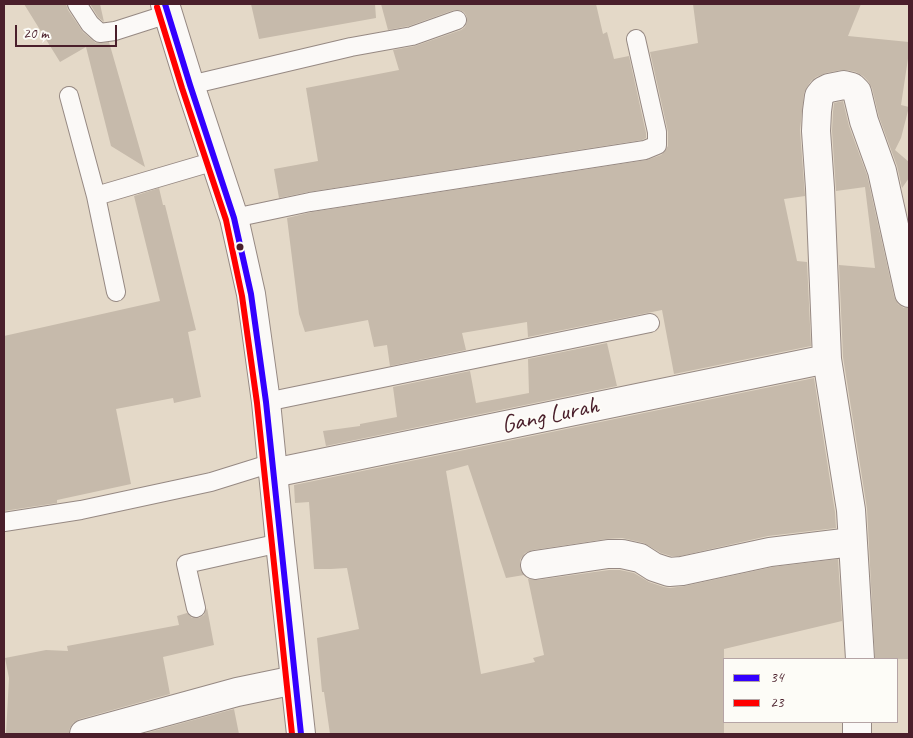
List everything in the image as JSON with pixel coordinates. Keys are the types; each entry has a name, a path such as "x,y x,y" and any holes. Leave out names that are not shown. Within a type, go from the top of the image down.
{"street":[{"path":"166,9 234,218 251,294 266,402 301,734"},
{"path":"860,658 851,510 827,359 816,131 820,96 823,91 829,88 844,85 852,86 856,92 882,171 909,291"},
{"name":"Gang Lurah","path":"273,468 827,359"},
{"path":"535,564 608,554 622,554 640,558 654,567 669,572 770,552 852,542"},
{"path":"84,734 236,692 294,680"}],"lane":[{"path":"77,4 90,24 100,33 115,31 166,9"},
{"path":"190,85 351,47 412,36 458,20"},
{"path":"234,218 310,202 645,150 657,145 657,132 636,39"},
{"path":"69,96 96,196 116,292"},
{"path":"96,196 215,161"},
{"path":"266,402 650,324"},
{"path":"4,522 80,510 273,468"},
{"path":"196,608 186,564 280,543"}],"building":[{"path":"24,4 66,4 83,32 96,43 109,42 145,167 111,146 86,47 60,62"},
{"path":"90,4 100,4 104,22 98,17"},
{"path":"251,4 375,4 376,18 259,39"},
{"path":"381,4 596,4 603,34 607,32 614,59 629,56 646,138 279,198 274,169 318,161 306,88 399,70 393,50 415,46 461,30 467,22 464,12 454,10 409,26 388,30"},
{"path":"693,4 861,4 848,36 909,42 901,105 909,107 901,138 895,150 909,162 909,178 902,188 897,166 879,117 872,88 863,76 847,70 826,73 811,81 804,93 800,130 805,196 784,199 797,261 807,262 811,346 674,374 662,310 528,337 527,322 462,333 466,350 390,366 387,345 374,347 368,320 305,332 299,314 287,218 312,212 647,160 661,155 668,146 668,132 650,52 698,43"},
{"path":"843,101 849,126 867,175 894,296 898,304 904,308 909,308 909,659 875,658 867,509 843,357 839,265 875,268 865,187 836,191 832,131 834,103"},
{"path":"159,188 163,205 165,205 196,330 188,332 201,397 174,403 173,398 116,409 131,484 57,500 57,503 4,511 4,336 160,301 134,196"},
{"path":"607,343 617,386 326,446 323,431 360,426 360,424 397,417 393,387 470,371 476,403 529,393 528,359"},
{"path":"814,378 836,528 768,536 680,556 661,553 644,543 622,538 533,550 525,553 520,560 520,568 524,575 506,578 468,465 446,471 481,674 535,662 533,658 544,655 528,579 537,580 620,570 634,573 649,582 670,588 773,567 838,559 842,621 724,649 724,734 330,734 324,692 322,692 317,638 359,629 347,568 314,569 309,502 295,503 294,485"},
{"path":"207,608 214,645 163,657 170,694 80,719 73,723 69,734 6,734 9,678 5,658 46,650 68,651 67,646 179,625 177,616 187,613 192,618 199,618 204,615"},
{"path":"234,709 239,734 142,734"}],"transit line":[{"name":"34","path":"165,4 234,218 251,294 266,402 301,734"},
{"name":"23","path":"157,7 226,220 242,296 257,403 292,734"}]}
